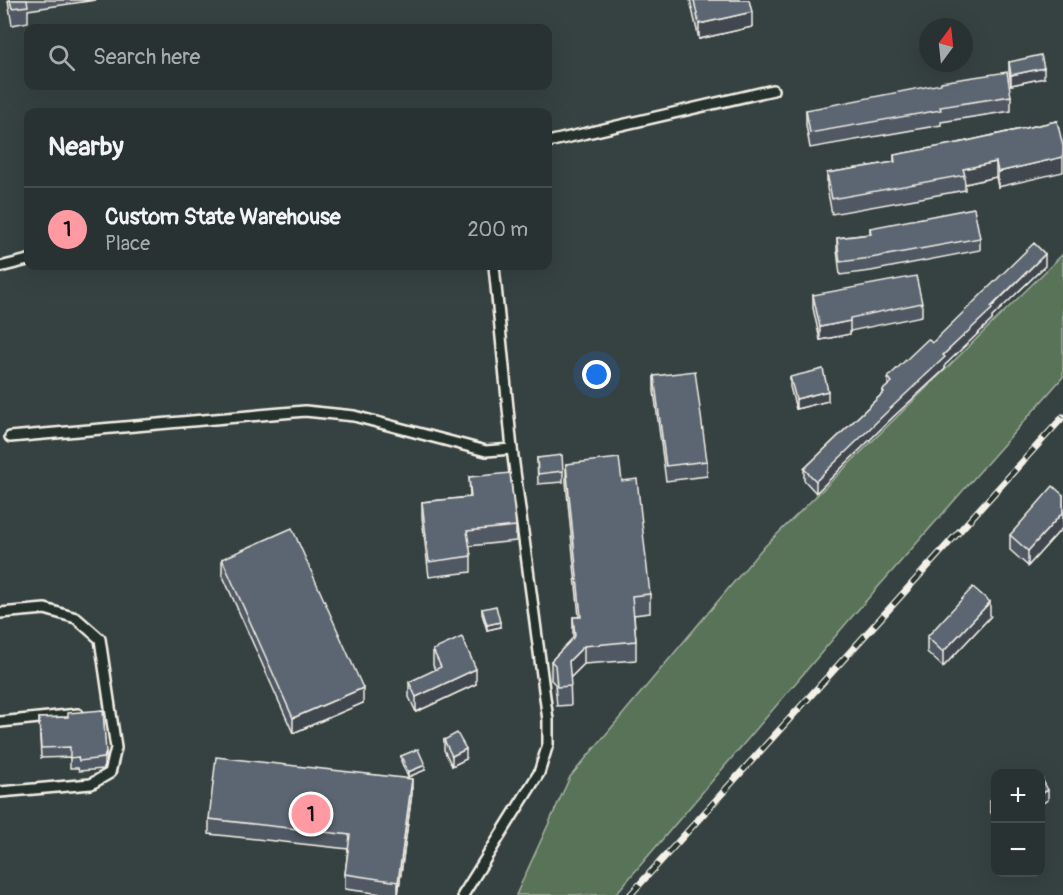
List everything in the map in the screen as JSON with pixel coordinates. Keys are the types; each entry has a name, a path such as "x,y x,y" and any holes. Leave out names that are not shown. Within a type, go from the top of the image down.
{"lane":[{"path":"552,141 773,90"},
{"path":"0,267 24,261"},
{"path":"463,895 538,772 548,744 548,720 512,448 494,270"},
{"path":"10,436 305,411 354,417 486,451 512,448"},
{"path":"0,613 45,609 76,618 100,639 116,747 110,773 91,784 0,792"},
{"path":"100,712 111,711"},
{"path":"0,722 89,713"}],"green space":[{"path":"1063,254 1063,377 850,619 615,895 516,895 570,777 760,551"}],"building":[{"path":"10,0 27,0 28,6 12,8"},
{"path":"694,0 749,0 752,12 699,24"},
{"path":"1041,55 1044,68 1011,75 1009,62"},
{"path":"1007,72 1011,96 940,107 941,110 810,133 806,110 941,84 941,82"},
{"path":"1057,121 1063,146 1063,157 998,172 996,162 963,169 965,175 832,199 827,173 895,162 894,155"},
{"path":"974,208 980,238 840,262 837,238 871,234 870,228"},
{"path":"1034,243 1045,254 943,355 945,357 816,481 804,469 884,392 883,390 892,382 888,377 928,339 932,343"},
{"path":"916,276 922,303 850,318 850,321 820,327 813,295"},
{"path":"823,369 828,391 796,399 790,377"},
{"path":"695,371 707,461 666,466 654,376"},
{"path":"562,455 563,471 538,474 537,458"},
{"path":"619,458 622,481 637,479 650,594 632,596 636,641 584,646 569,661 571,686 557,687 555,665 551,661 575,636 573,617 581,617 566,464"},
{"path":"510,473 516,526 467,531 471,556 429,562 422,502 471,497 469,477"},
{"path":"1053,486 1063,495 1063,512 1028,551 1010,535"},
{"path":"292,528 363,688 293,718 222,559"},
{"path":"973,587 990,602 943,652 927,637"},
{"path":"496,606 500,622 487,625 482,609"},
{"path":"462,637 476,669 416,697 409,682 441,667 433,650"},
{"path":"103,710 106,752 104,758 79,761 78,757 70,758 70,747 41,748 39,718 68,717 68,713"},
{"path":"457,733 466,749 452,756 444,740"},
{"path":"418,749 425,765 408,772 401,756"},
{"path":"216,757 412,779 398,882 345,874 350,835 209,819"}],"railway":[{"path":"630,895 1063,417"}],"place":[{"name":"Custom State Warehouse","path":"311,814"}]}
